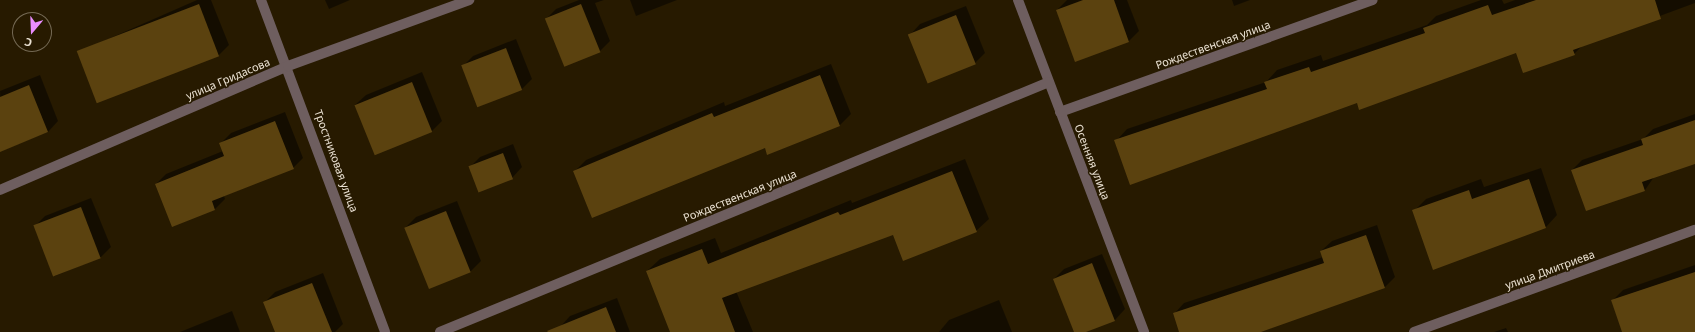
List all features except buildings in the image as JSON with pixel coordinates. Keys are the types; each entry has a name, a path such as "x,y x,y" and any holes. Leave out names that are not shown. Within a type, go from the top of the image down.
{"street":[{"name":"Тростниковая улица","path":"261,0 288,66 385,332"},
{"name":"улица Гридасова","path":"0,190 288,66 469,0"},
{"name":"Осенняя улица","path":"1018,0 1144,332"},
{"name":"Рождественская улица","path":"1060,112 1373,0"},
{"name":"Рождественская улица","path":"440,332 1049,82"},
{"name":"улица Дмитриева","path":"1414,332 1695,230"}]}
